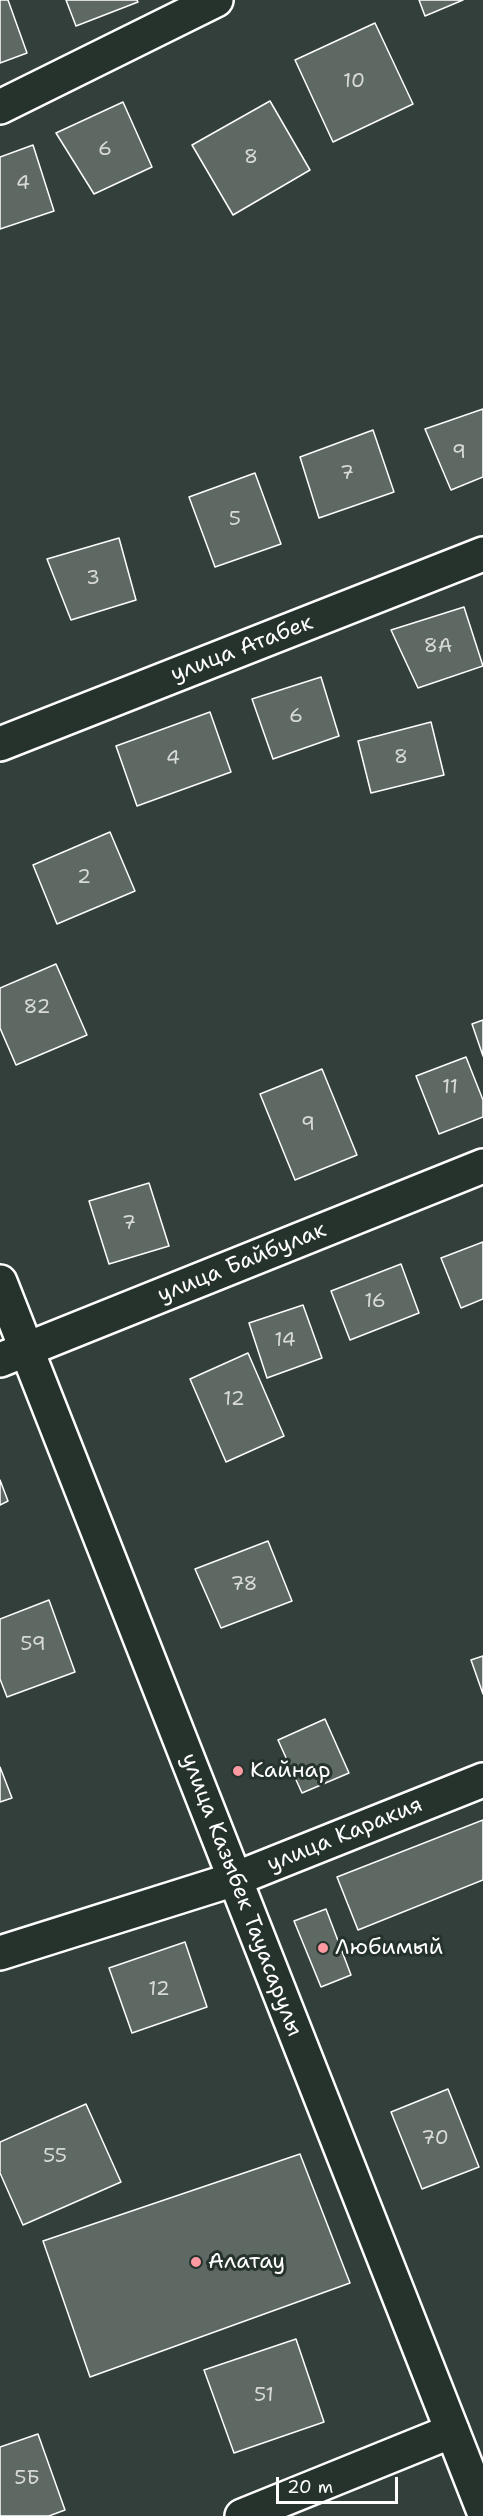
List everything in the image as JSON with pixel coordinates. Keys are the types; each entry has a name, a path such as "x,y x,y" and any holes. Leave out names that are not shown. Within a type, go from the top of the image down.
{"street":[{"path":"0,108 216,0"},
{"name":"улица Атабек","path":"0,744 483,554"},
{"name":"улица Байбулак","path":"13,1355 483,1166"},
{"name":"улица Казыбек Тауасарулы","path":"0,1282 13,1355 235,1879 483,2509"},
{"name":"улица Каракия","path":"0,1953 235,1879 483,1780"},
{"path":"242,2516 452,2431"}],"building":[{"path":"0,0 8,0 27,53 0,63"},
{"path":"66,0 137,0 138,2 76,26"},
{"path":"419,0 463,0 425,16"},
{"path":"375,23 413,104 333,142 295,60"},
{"path":"270,101 310,170 233,215 192,145"},
{"path":"123,102 152,167 94,194 56,133"},
{"path":"33,145 54,211 0,229 0,157"},
{"path":"483,409 483,477 451,490 425,429"},
{"path":"373,430 394,492 319,518 300,457"},
{"path":"255,473 281,544 215,567 189,497"},
{"path":"119,538 136,600 71,620 47,559"},
{"path":"464,607 483,666 418,688 391,630"},
{"path":"321,677 339,736 273,759 252,699"},
{"path":"210,712 231,772 137,806 116,746"},
{"path":"431,722 444,775 371,793 358,741"},
{"path":"110,832 135,891 57,924 33,865"},
{"path":"56,964 87,1035 16,1065 0,1028 0,988"},
{"path":"483,1020 483,1056 472,1024"},
{"path":"466,1057 483,1100 483,1117 439,1134 416,1076"},
{"path":"322,1069 357,1155 295,1180 260,1094"},
{"path":"149,1183 169,1246 109,1264 89,1201"},
{"path":"483,1242 483,1299 461,1308 441,1258"},
{"path":"401,1264 419,1313 350,1340 331,1291"},
{"path":"303,1305 322,1358 267,1378 249,1323"},
{"path":"248,1353 284,1436 226,1462 190,1379"},
{"path":"0,1480 8,1501 0,1505"},
{"path":"268,1541 292,1601 221,1628 195,1569"},
{"path":"49,1600 75,1672 7,1697 0,1679 0,1619"},
{"path":"483,1656 483,1694 471,1660"},
{"path":"325,1719 349,1773 302,1793 278,1740"},
{"path":"0,1767 12,1798 0,1802"},
{"path":"483,1820 483,1880 358,1930 337,1877"},
{"name":"Любимый","path":"326,1909 351,1975 321,1987 294,1921"},
{"path":"185,1942 207,2007 132,2033 109,1968"},
{"path":"448,2089 479,2167 422,2189 391,2112"},
{"path":"86,2104 121,2182 23,2225 0,2173 0,2142"},
{"name":"Алатау","path":"300,2154 350,2283 90,2377 43,2241"},
{"path":"296,2339 324,2422 234,2453 204,2370"},
{"path":"38,2434 65,2510 49,2516 0,2516 0,2447"}],"place":[{"name":"Кайнар","path":"238,1771"},
{"name":"Любимый","path":"323,1948"},
{"name":"Алатау","path":"196,2262"}]}
